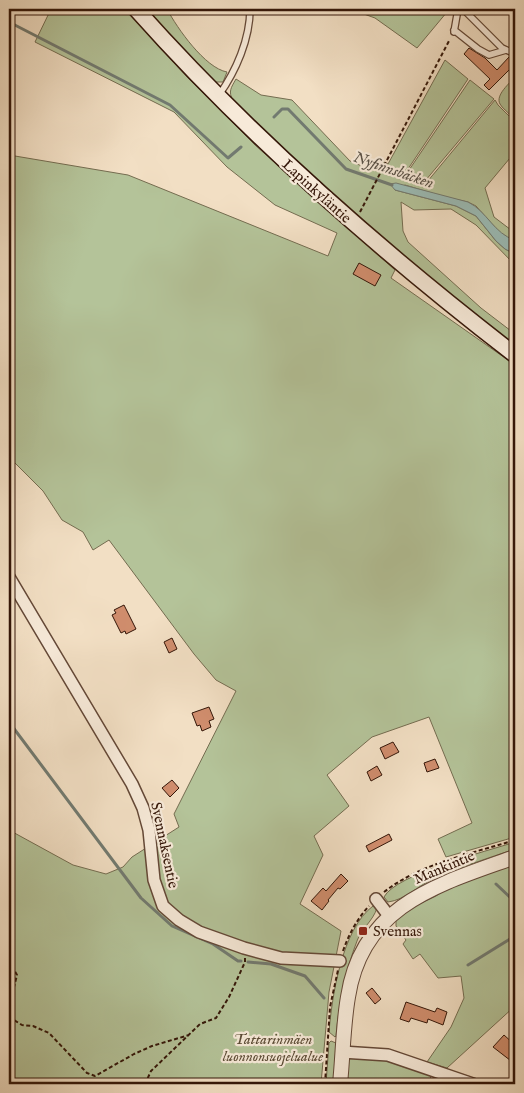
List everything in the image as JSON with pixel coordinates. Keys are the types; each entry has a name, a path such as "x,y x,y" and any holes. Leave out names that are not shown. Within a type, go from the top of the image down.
{"main road":[{"name":"Lapinkyläntie","path":"136,9 218,97 276,153 423,282 515,355"}],"street":[{"name":"Svennaksentie","path":"9,577 132,784 143,808 149,830 154,880 163,906 179,920 199,932 244,948 281,958 340,961"},
{"name":"Mankintie","path":"340,1084 348,996 352,978 368,942 389,916 414,897 432,888 515,856"},
{"path":"376,899 389,916"},
{"path":"342,1052 388,1055 473,1084"}],"lane":[{"path":"218,97 231,78 238,60 250,19 250,9"},
{"path":"458,9 454,32 489,55 506,50"},
{"path":"463,9 502,48 515,56"}],"path":[{"path":"352,221 359,213 454,32"},
{"path":"443,862 515,840"},
{"path":"9,943 13,946 10,962 17,975 9,1007"},
{"path":"145,1084 151,1072 189,1034 200,1024 216,1018 229,997 245,962 244,948"},
{"path":"325,1084 330,1007 340,961"},
{"path":"9,1017 22,1025 33,1026 49,1033 87,1073 95,1076 152,1046 189,1034"}],"green space":[{"name":"Tattarinmäen luonnonsuojelualue","path":"51,9 125,9 187,77 255,145 395,270 391,278 515,365 515,837 446,857 438,839 472,823 429,717 372,737 327,775 349,806 314,836 323,855 300,904 341,931 329,992 321,1084 9,1084 9,830 73,865 106,874 123,867 132,857 179,827 174,814 236,691 216,680 194,654 109,540 93,550 83,532 62,520 43,491 9,457 9,155 128,175 328,256 337,233 275,205 227,167 174,112 35,42"},
{"path":"146,9 167,9 192,46 210,63 227,72 223,82 214,82"},
{"path":"350,9 443,9 447,12 417,48 375,18"},
{"path":"445,60 468,79 406,172 470,80 494,99 425,181 427,182 495,100 515,120 515,152 485,188 494,217 515,233 515,240 499,232 476,206 468,202 405,185 395,190 456,206 476,216 496,241 505,249 515,254 515,265 476,225 451,209 414,210 401,202 403,231 408,242 481,308 515,334 515,347 338,200 233,101 230,92 236,79 261,95 292,100 350,161 369,169 379,166 382,161 388,164"},
{"path":"515,77 515,116 511,116 501,106 499,101 504,89"},
{"path":"515,842 515,849 435,878 394,901 388,902 384,897 392,888 424,872"},
{"path":"515,861 515,1006 447,1068 427,1062 451,1027 464,998 461,976 438,978 420,954 413,959 403,944 406,940 396,926 396,918 403,912 436,896 460,880"},
{"path":"373,906 377,908 375,913 359,937 349,964 335,1037 329,1032 336,982 346,946 353,930"},
{"path":"331,1041 336,1043 334,1084 326,1084 329,1043"},
{"path":"367,1056 433,1073 427,1084 347,1084 346,1072 349,1059"}],"water":[{"path":"396,183 468,202 475,206 501,233 515,240 515,254 505,249 496,241 476,216 456,206 395,190 390,184"}],"building":[{"path":"469,48 485,58 497,70 509,57 515,64 489,90 484,85 490,79 464,54"},
{"path":"359,263 381,275 375,286 353,274"},
{"path":"124,605 136,629 126,634 125,631 121,633 112,615 116,613 114,610"},
{"path":"172,638 177,649 169,653 164,642"},
{"path":"209,707 214,719 209,721 211,727 202,731 200,725 197,726 192,713"},
{"path":"393,742 399,752 385,759 380,748"},
{"path":"435,759 439,768 427,772 424,763"},
{"path":"377,766 382,775 371,781 367,772"},
{"path":"172,780 179,788 170,797 162,788"},
{"path":"389,834 392,840 369,852 366,846"},
{"path":"341,874 348,881 340,889 338,888 322,910 311,901 323,888 326,891"},
{"path":"372,988 381,999 375,1004 366,993"},
{"path":"406,1002 435,1012 437,1008 447,1012 443,1025 428,1019 427,1023 411,1018 409,1022 400,1019"},
{"path":"504,1035 515,1045 515,1064 493,1047"}],"waterway":[{"name":"Nyfinnsbäcken","path":"9,22 170,105 228,158 241,147"},
{"name":"Nyfinnsbäcken","path":"274,117 282,109 288,109 346,169 392,185"},
{"path":"9,728 12,726 141,898 172,926 213,944 238,961 241,961"},
{"path":"496,884 515,902"},
{"path":"468,965 515,936"},
{"path":"248,962 271,964 305,976 324,998"}],"place":[{"name":"Svennas","path":"363,931"}]}
